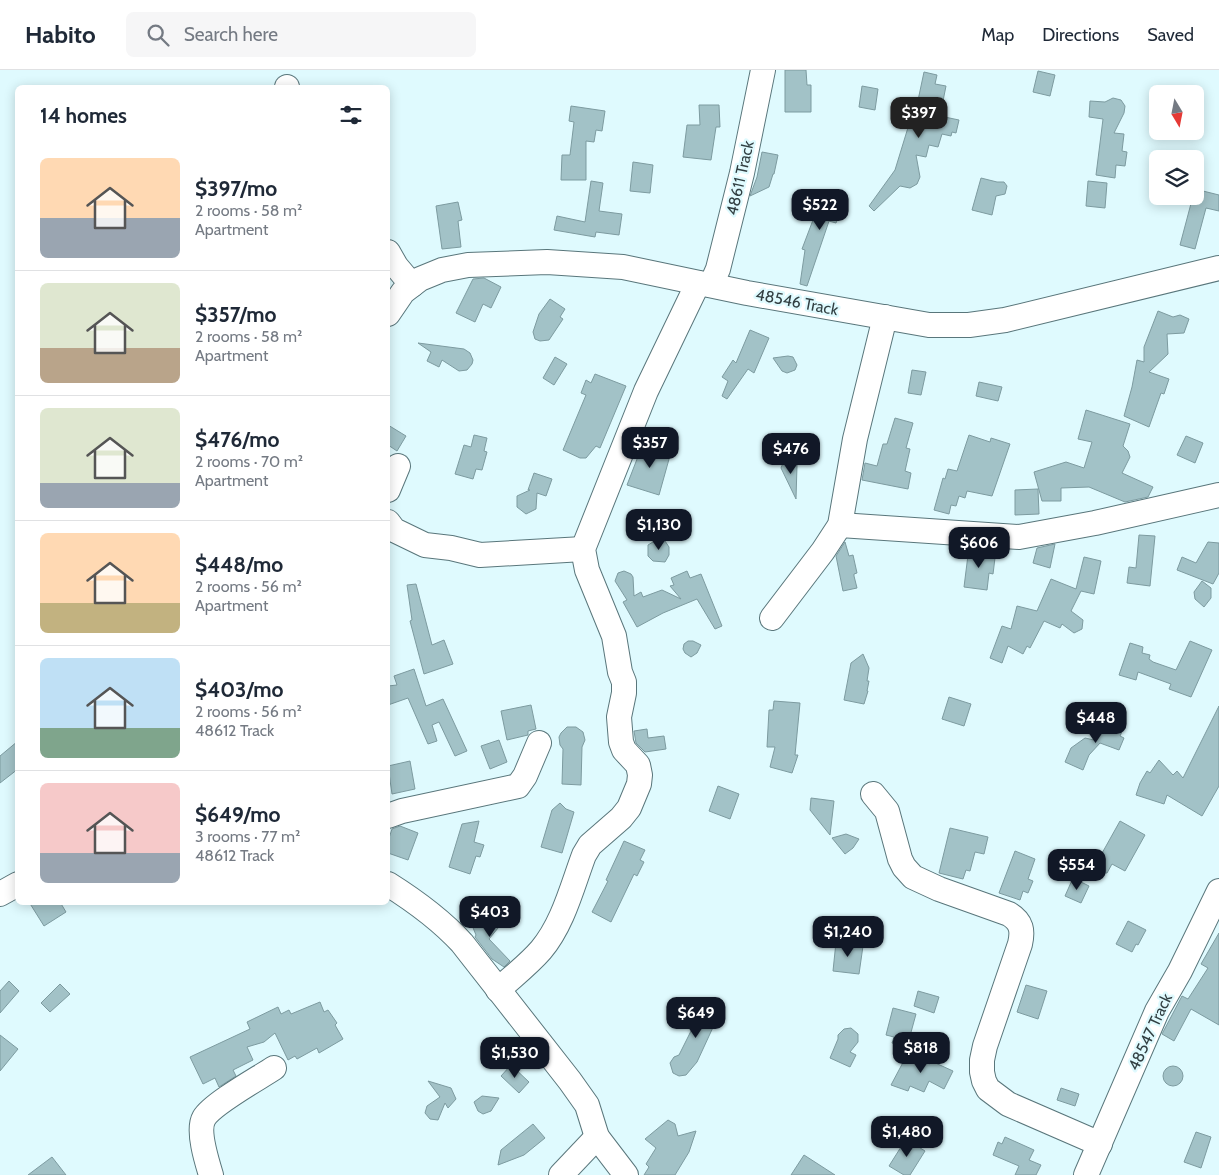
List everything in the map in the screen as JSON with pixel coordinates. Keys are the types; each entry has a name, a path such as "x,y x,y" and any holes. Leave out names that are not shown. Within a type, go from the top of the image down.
{"street":[{"name":"48611 Track","path":"582,549 646,391 704,284 718,268 742,173 763,70"},
{"path":"390,256 412,285"},
{"name":"48546 Track","path":"390,311 403,292 420,279 442,270 468,265 547,262 623,267 704,284 929,325 969,325 1005,320 1219,268"},
{"path":"772,618 823,551 840,525 855,439 885,317"},
{"path":"390,485 398,466"},
{"path":"840,525 1019,537 1095,523 1219,494"},
{"path":"390,525 394,530 426,545 451,548 480,555 582,549 587,570 614,636 624,693 619,718 621,742 624,750 638,765 639,784 629,808 587,850 559,920 549,938 534,958 498,990"},
{"path":"390,815 482,793 512,789 518,786 525,776 539,743"},
{"path":"874,794 887,811 900,859 904,867 913,876 939,889 1009,914 1016,918 1022,929 1020,944 984,1046 982,1072 988,1089 1008,1104 1100,1144"},
{"path":"390,885 417,903 446,926 570,1081 586,1105 597,1136 626,1175"},
{"path":"0,894 15,886"},
{"name":"48547 Track","path":"1086,1175 1157,1012 1180,971 1219,891"},
{"path":"211,1175 203,1142 202,1124 204,1117 211,1109 274,1068"},
{"path":"561,1175 597,1136"}],"building":[{"path":"785,70 806,70 807,85 811,85 811,112 785,112"},
{"path":"1038,71 1055,75 1050,96 1033,92"},
{"path":"924,72 937,75 935,84 946,86 940,116 959,120 956,133 952,132 951,136 942,134 938,147 929,145 926,157 916,155 920,177 917,184 910,188 900,186 874,211 869,206 895,170 910,121 911,127 928,107 917,105"},
{"path":"862,86 878,89 875,110 859,107"},
{"path":"1113,98 1121,100 1125,106 1124,113 1114,133 1124,134 1122,151 1127,152 1125,166 1116,165 1115,178 1096,175 1103,119 1089,117 1090,101 1105,102"},
{"path":"699,105 719,105 720,127 716,127 711,160 683,157 687,125 700,125"},
{"path":"571,106 605,111 602,131 596,130 594,142 586,141 586,180 561,180 562,155 570,155 574,122 569,121"},
{"path":"762,152 778,155 774,174 769,187 750,196 757,177"},
{"path":"633,162 653,165 650,193 630,191"},
{"path":"981,178 1004,182 1007,186 1005,194 996,196 992,215 972,210"},
{"path":"591,181 603,183 599,211 622,214 619,235 596,232 595,237 554,230 557,216 585,222"},
{"path":"1088,181 1107,183 1105,208 1086,206"},
{"path":"824,191 845,199 844,203 847,204 842,218 839,216 836,223 829,221 807,286 800,284 805,250 802,249"},
{"path":"1204,191 1219,195 1219,211 1206,208 1195,249 1180,245 1191,205 1204,205"},
{"path":"458,202 462,220 458,221 461,247 442,249 436,206"},
{"path":"484,278 501,287 491,308 483,304 475,322 456,313 473,279"},
{"path":"550,299 565,309 560,317 563,319 549,340 540,341 535,339 533,332 539,314"},
{"path":"1158,311 1173,317 1180,315 1189,319 1184,333 1167,334 1168,354 1149,372 1169,379 1164,394 1161,393 1149,427 1124,416 1137,360 1144,362 1144,347"},
{"path":"750,330 769,338 754,373 748,369 727,399 722,396 728,381 722,377 733,360 736,363"},
{"path":"418,343 464,349 470,353 473,360 472,364 467,370 459,371 442,360 439,367 427,361 431,352"},
{"path":"555,357 567,364 554,385 543,378"},
{"path":"793,357 797,365 795,370 787,373 782,371 773,358"},
{"path":"912,370 926,372 921,395 908,393"},
{"path":"595,374 626,386 600,448 596,446 586,458 580,458 563,450 586,395 581,393 586,380 591,383"},
{"path":"979,382 1002,387 998,401 976,396"},
{"path":"1086,410 1130,424 1123,446 1128,451 1130,457 1122,473 1153,487 1148,497 1125,502 1089,487 1061,488 1061,501 1042,501 1034,472 1066,462 1084,468 1092,442 1078,439"},
{"path":"895,418 913,423 906,448 910,449 905,471 911,473 908,489 862,480 865,463 877,466 883,444 887,444"},
{"path":"390,426 406,436 397,451 390,446"},
{"path":"474,435 487,438 484,451 487,452 482,470 476,469 473,479 455,474 464,445 471,447"},
{"path":"969,435 990,442 991,438 1010,444 992,496 967,491 965,498 959,496 956,506 951,505 949,514 934,510 943,478 945,479 948,469 957,471"},
{"path":"1186,436 1203,443 1195,463 1177,455"},
{"path":"644,441 671,452 659,495 627,485"},
{"path":"787,460 793,461 797,465 796,499 781,468"},
{"path":"534,473 552,479 546,496 537,493 536,509 526,514 517,507 517,496 530,490 528,490"},
{"path":"1038,489 1039,514 1015,515 1015,490"},
{"path":"1139,535 1155,536 1150,586 1127,583 1129,567 1136,568"},
{"path":"658,539 665,541 669,547 669,555 665,562 653,561 648,556 648,545"},
{"path":"845,542 849,556 853,555 857,573 854,576 857,588 843,591 836,556"},
{"path":"1208,542 1219,543 1219,573 1213,584 1177,570 1182,557 1196,563"},
{"path":"1055,544 1050,568 1033,563 1037,548"},
{"path":"969,547 988,549 987,557 995,558 993,574 989,573 987,590 964,587"},
{"path":"1084,557 1101,561 1094,594 1081,591 1071,611 1083,620 1082,629 1074,633 1062,624 1060,628 1044,621 1030,648 1027,646 1023,654 1008,646 1002,663 990,658 1002,626 1011,629 1017,606 1037,611 1051,579 1076,589"},
{"path":"624,571 633,577 634,596 641,592 643,597 662,590 681,599 670,586 674,585 671,578 687,571 690,578 701,574 722,626 715,629 697,599 663,613 637,627 623,602 627,600 615,581 618,573"},
{"path":"1202,581 1211,588 1211,598 1204,607 1195,599 1194,592"},
{"path":"416,584 432,645 444,640 453,664 424,674 410,621 412,620 407,585"},
{"path":"688,641 701,645 697,653 691,657 683,649 684,644"},
{"path":"1190,641 1212,650 1191,697 1169,689 1171,684 1138,672 1136,680 1119,675 1130,643 1143,647 1142,653 1150,655 1149,659 1153,662 1176,670"},
{"path":"863,654 869,668 868,691 864,704 844,700 851,663"},
{"path":"414,669 426,706 443,699 467,751 455,756 439,722 432,725 437,741 428,744 408,698 390,704 390,686 397,685 394,676"},
{"path":"949,697 971,704 964,726 942,719"},
{"path":"774,701 800,703 795,755 798,755 792,773 770,767 775,747 767,747 769,710 773,710"},
{"path":"531,705 536,729 528,731 528,735 507,740 501,711"},
{"path":"1219,706 1219,786 1202,816 1167,795 1164,804 1136,795 1147,771 1150,773 1159,760 1173,775 1177,771 1183,778"},
{"path":"1103,719 1124,727 1120,736 1124,738 1119,750 1100,743 1089,755 1083,770 1065,762 1071,748 1085,738 1094,740"},
{"path":"567,727 576,727 583,732 585,740 582,747 581,785 562,784 563,749 560,745 559,737"},
{"path":"647,729 648,738 664,736 666,749 645,752 636,743 634,731"},
{"path":"499,740 507,762 490,769 481,746"},
{"path":"15,744 15,771 0,783 0,756"},
{"path":"410,761 415,789 392,794 390,766"},
{"path":"718,786 739,794 730,819 709,811"},
{"path":"811,798 834,801 830,835 810,810"},
{"path":"560,803 566,809 574,812 562,853 541,847 552,810"},
{"path":"479,821 474,842 484,845 480,857 476,856 470,874 449,867 462,824"},
{"path":"1120,821 1145,835 1125,871 1112,864 1107,873 1099,873 1095,865 1102,856"},
{"path":"400,826 418,833 408,860 390,854 390,835 392,829"},
{"path":"950,828 988,837 984,854 975,852 970,871 966,870 963,879 939,873"},
{"path":"846,834 859,839 853,848 845,854 832,838"},
{"path":"624,841 645,850 640,860 644,862 637,876 634,874 611,922 592,912 608,881 606,880"},
{"path":"1015,851 1035,859 1028,879 1033,881 1028,893 1023,891 1020,900 999,893"},
{"path":"1073,878 1089,886 1081,903 1065,896"},
{"path":"31,905 62,905 66,912 44,926"},
{"path":"490,912 503,922 489,939 510,961 504,967 492,959 475,937 476,935 469,918 477,926"},
{"path":"1128,921 1146,930 1132,952 1116,944"},
{"path":"1219,933 1219,1025 1191,1009 1174,1041 1162,1034 1182,996 1188,999 1208,968 1201,964"},
{"path":"836,942 863,946 859,974 833,971"},
{"path":"9,981 19,991 0,1013 0,991"},
{"path":"60,984 70,994 50,1012 41,1003"},
{"path":"1026,985 1047,991 1038,1019 1017,1012"},
{"path":"918,991 939,997 934,1013 914,1006"},
{"path":"320,1002 324,1012 328,1010 337,1023 335,1025 343,1039 319,1053 317,1048 297,1059 295,1056 288,1060 275,1033 264,1042 247,1047 253,1060 233,1070 236,1076 219,1087 215,1078 203,1084 190,1057 250,1029 247,1022 278,1007 281,1014 289,1010 291,1014"},
{"path":"697,1005 720,1006 719,1009 721,1010 697,1062 686,1075 679,1076 673,1073 670,1063 674,1057 679,1055 696,1021 692,1016 692,1011"},
{"path":"893,1008 916,1014 907,1047 892,1043 894,1037 886,1035"},
{"path":"851,1028 858,1034 858,1042 850,1052 856,1055 850,1067 830,1058 838,1035 844,1029"},
{"path":"0,1035 18,1049 0,1071"},
{"path":"908,1053 930,1064 931,1061 953,1071 944,1089 929,1081 924,1092 910,1086 908,1091 891,1085"},
{"path":"511,1065 529,1082 519,1093 501,1076"},
{"path":"1169,1066 1177,1066 1183,1072 1183,1080 1177,1086 1169,1086 1163,1080 1163,1072"},
{"path":"428,1081 451,1088 456,1099 448,1108 445,1103 438,1120 430,1119 425,1113 427,1106 440,1097"},
{"path":"1061,1088 1079,1094 1075,1106 1057,1100"},
{"path":"482,1096 499,1098 491,1111 483,1114 478,1111 474,1102"},
{"path":"668,1120 675,1124 678,1136 696,1131 689,1152 675,1175 644,1175 649,1167 646,1164 656,1148 645,1139"},
{"path":"533,1124 545,1138 524,1155 498,1165 501,1150"},
{"path":"1196,1132 1211,1137 1201,1168 1184,1162"},
{"path":"1005,1137 1034,1150 1029,1160 1041,1165 1036,1175 1015,1175 1019,1166 993,1155 998,1142 1002,1144"},
{"path":"906,1139 925,1151 910,1175 904,1175 889,1166"},
{"path":"804,1155 835,1175 791,1175"},
{"path":"52,1157 66,1175 28,1175"}]}
